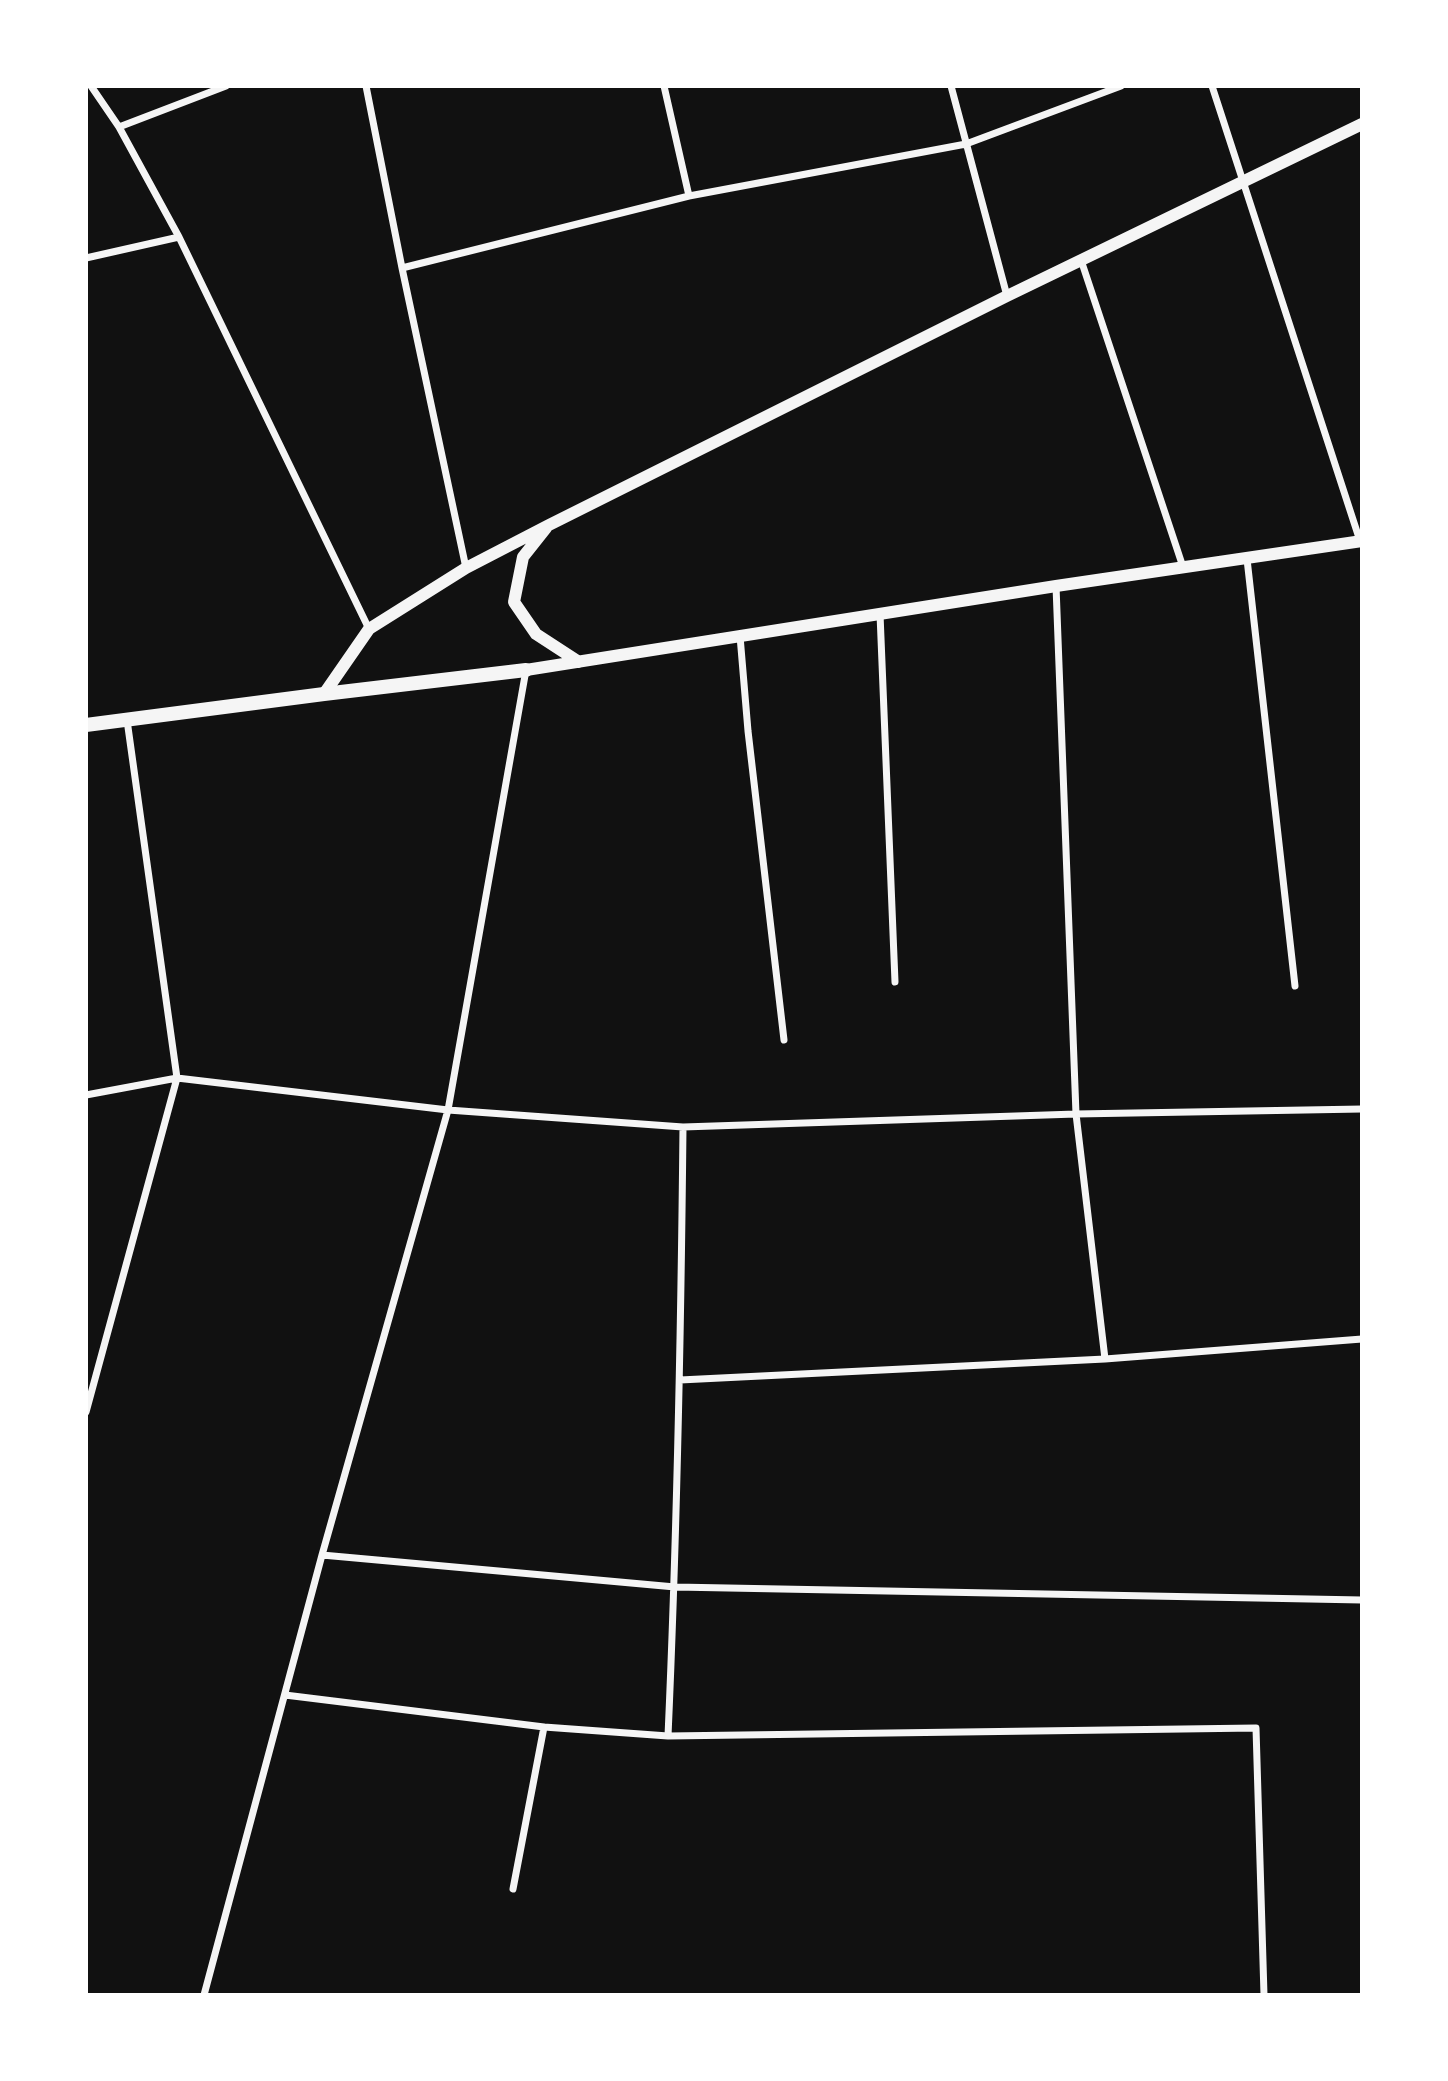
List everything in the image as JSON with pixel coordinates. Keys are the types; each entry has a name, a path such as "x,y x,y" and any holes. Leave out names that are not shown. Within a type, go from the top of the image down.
{"main road":[{"path":"86,726 526,670"}],"street":[{"path":"91,86 119,127 179,237 369,629"},
{"path":"119,127 226,86"},
{"path":"366,86 466,568"},
{"path":"664,86 689,196"},
{"path":"951,86 1007,296"},
{"path":"402,268 689,196 966,144 1121,86"},
{"path":"204,1995 323,1555 448,1110 526,670 1361,541 1212,86"},
{"path":"324,694 369,629 466,568 1007,296 1362,124"},
{"path":"86,258 179,237"},
{"path":"1081,260 1183,567"},
{"path":"549,525 523,557 514,602 537,634 579,662"},
{"path":"1247,559 1295,986"},
{"path":"1056,586 1076,1114 1105,1359"},
{"path":"880,614 895,982"},
{"path":"740,636 748,731 784,1040"},
{"path":"86,1412 177,1078 127,719"},
{"path":"86,1095 177,1078 448,1110 683,1127 1076,1114 1362,1109"},
{"path":"668,1736 680,1380 683,1127"},
{"path":"680,1380 1105,1359 1362,1339"},
{"path":"323,1555 674,1587 1362,1600"},
{"path":"285,1695 544,1727 668,1736 1256,1728 1264,1995"},
{"path":"513,1889 544,1727"}]}
